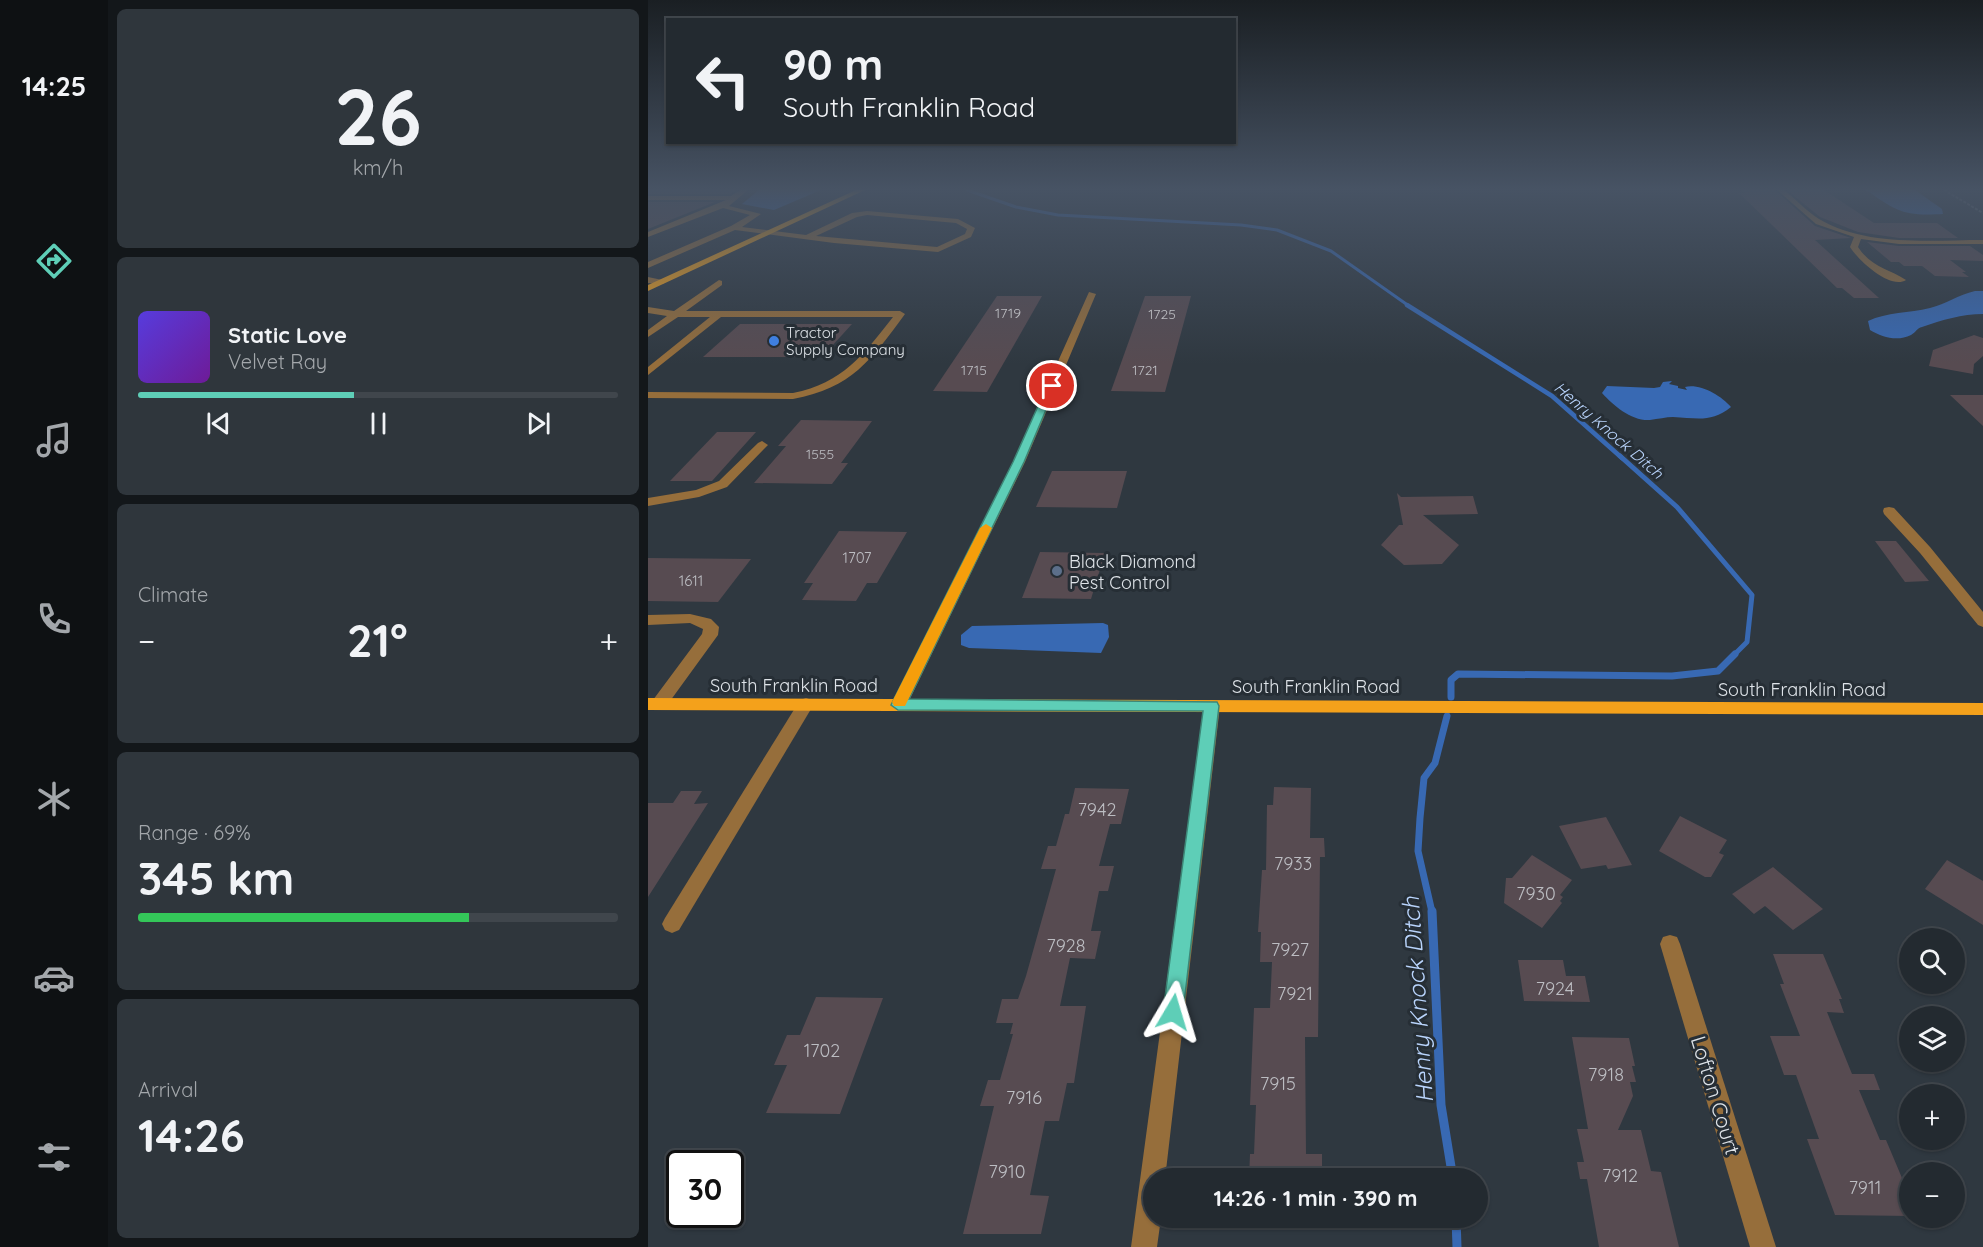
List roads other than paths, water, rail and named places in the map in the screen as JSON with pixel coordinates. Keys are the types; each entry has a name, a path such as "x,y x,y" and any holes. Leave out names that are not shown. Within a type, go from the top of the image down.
{"main road":[{"path":"648,288 734,248"},
{"name":"South Franklin Road","path":"653,704 1983,709"}],"street":[{"path":"648,265 687,248"},
{"path":"920,248 938,250 942,248"},
{"path":"1855,248 1860,258 1875,270 1902,280"},
{"path":"648,280 663,281"},
{"path":"648,334 719,283"},
{"path":"898,705 1019,462 1092,294"},
{"path":"648,310 674,314 900,314 853,372 833,385 812,394 794,396 648,395"},
{"path":"648,372 720,314"},
{"path":"648,502 689,495 723,484 762,445"},
{"path":"1889,511 1925,550 1983,622"},
{"path":"648,620 699,620 707,622 711,627 710,635 653,704"},
{"path":"672,924 806,704"},
{"path":"1144,1247 1212,706"},
{"name":"Lofton Court","path":"1670,944 1763,1247"}],"water":[{"path":"1975,291 1983,291 1983,314 1945,320 1920,328 1911,335 1900,338 1885,337 1870,330 1868,321 1875,318 1930,308"},
{"path":"1672,381 1669,384 1678,386 1678,388 1687,390 1685,387 1691,386 1710,391 1731,407 1710,417 1643,420 1623,412 1602,393 1607,386 1654,388 1660,387 1663,382"},
{"path":"1103,623 1108,625 1109,637 1101,653 969,648 961,645 961,635 972,626"}],"waterway":[{"name":"Henry Knock Ditch","path":"1324,248 1409,306"},
{"name":"Henry Knock Ditch","path":"1407,305 1552,396 1622,458"},
{"name":"Henry Knock Ditch","path":"1451,697 1451,680 1458,674 1672,676 1718,671 1747,642 1752,595 1677,507 1620,456"},
{"name":"Henry Knock Ditch","path":"1432,912 1418,851 1420,818 1424,778 1435,763 1447,716"},
{"name":"Henry Knock Ditch","path":"1432,911 1441,1105 1451,1168"},
{"name":"Henry Knock Ditch","path":"1456,1228 1457,1247"}],"place":[{"name":"Tractor Supply Company","path":"774,341"},
{"name":"Black Diamond Pest Control","path":"1057,571"}]}
